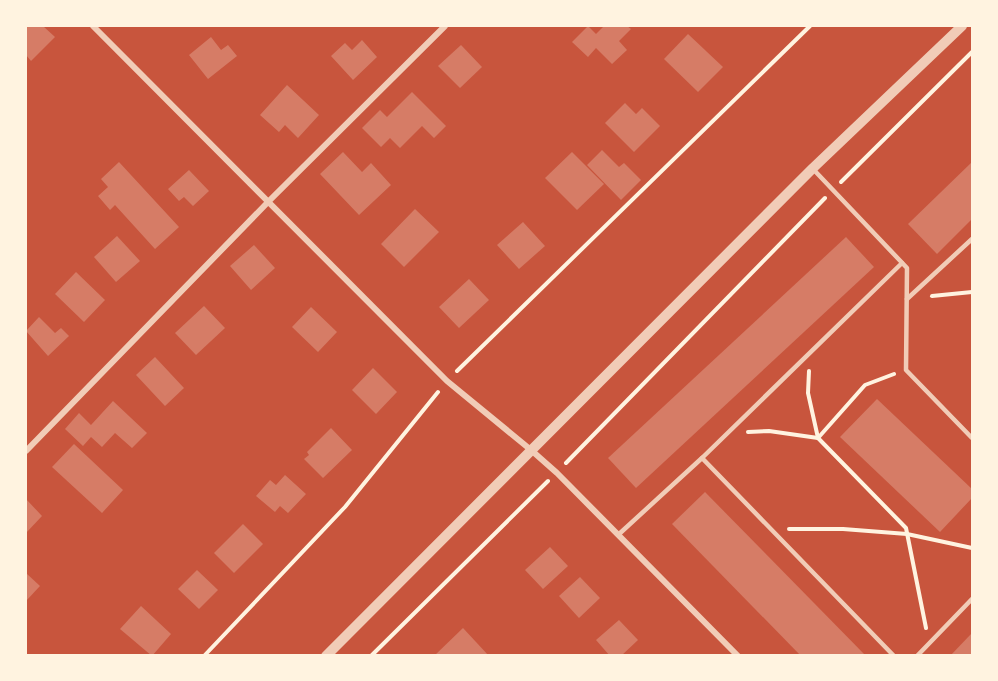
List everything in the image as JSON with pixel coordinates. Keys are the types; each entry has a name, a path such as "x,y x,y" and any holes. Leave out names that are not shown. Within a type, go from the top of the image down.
{"street":[{"path":"93,26 447,381 557,473 738,656"},
{"path":"26,451 269,201 446,26"},
{"path":"326,656 813,168 962,26"}],"lane":[{"path":"813,168 907,268 906,370 972,438"},
{"path":"907,299 972,238"},
{"path":"618,535 702,458 902,263"},
{"path":"702,458 894,656"},
{"path":"917,656 972,599"}],"path":[{"path":"204,656 345,507 447,381 810,26"},
{"path":"371,656 557,473 833,189 972,52"},
{"path":"907,299 972,292"},
{"path":"810,353 808,393 818,438 906,528 929,644"},
{"path":"818,438 865,385 906,370"},
{"path":"727,433 769,431 818,438"},
{"path":"772,530 843,529 907,534 972,548"}],"building":[{"path":"26,26 43,26 55,37 31,61 26,55"},
{"path":"588,26 596,34 604,26 627,26 631,29 619,41 627,50 612,64 596,48 588,57 572,42"},
{"path":"688,34 723,67 698,92 664,59"},
{"path":"211,37 221,50 228,45 237,56 208,79 189,55"},
{"path":"362,40 377,57 353,80 331,56 345,43 352,50"},
{"path":"461,45 482,67 460,88 438,66"},
{"path":"287,85 319,115 298,138 285,125 279,132 260,115"},
{"path":"412,92 446,126 434,138 422,126 400,148 390,138 381,147 362,128 380,110 387,117"},
{"path":"625,103 636,114 642,108 660,126 634,152 605,123"},
{"path":"602,150 619,167 624,163 641,180 621,200 587,165"},
{"path":"343,152 362,172 371,163 391,185 359,215 320,174"},
{"path":"572,152 604,184 577,210 545,178"},
{"path":"119,162 179,227 155,249 115,205 110,210 98,196 108,187 101,179"},
{"path":"972,162 972,219 937,254 908,224"},
{"path":"189,170 209,191 193,206 184,197 179,201 168,189"},
{"path":"415,209 439,232 404,267 381,244"},
{"path":"523,222 545,246 519,269 497,245"},
{"path":"117,236 140,261 116,282 94,257"},
{"path":"846,237 874,267 636,488 608,458"},
{"path":"254,245 275,268 251,290 230,266"},
{"path":"76,272 105,300 84,322 55,294"},
{"path":"469,279 489,300 459,328 439,307"},
{"path":"204,306 225,328 196,355 175,333"},
{"path":"311,307 337,332 318,352 292,327"},
{"path":"39,317 55,333 61,328 69,336 48,356 26,331"},
{"path":"155,357 184,388 165,406 136,375"},
{"path":"373,368 397,392 376,414 352,390"},
{"path":"877,399 972,489 972,498 940,532 840,437"},
{"path":"113,401 147,433 132,448 115,433 102,447 91,437 83,446 65,429 79,413 91,425"},
{"path":"331,428 352,450 323,478 304,459 309,455 307,452"},
{"path":"74,444 123,490 102,513 52,467"},
{"path":"285,475 306,494 288,513 280,506 275,512 256,496 270,480 276,485"},
{"path":"705,492 866,656 801,656 672,524"},
{"path":"26,499 42,516 26,533"},
{"path":"243,524 263,544 234,573 214,553"},
{"path":"550,547 568,566 543,589 525,570"},
{"path":"197,570 218,590 199,609 178,589"},
{"path":"26,573 40,586 26,601"},
{"path":"580,577 600,598 579,618 559,596"},
{"path":"141,606 171,634 152,656 120,629"},
{"path":"619,620 638,640 621,656 610,656 596,640"},
{"path":"463,628 489,656 434,656"},
{"path":"972,633 972,656 950,656"}]}
